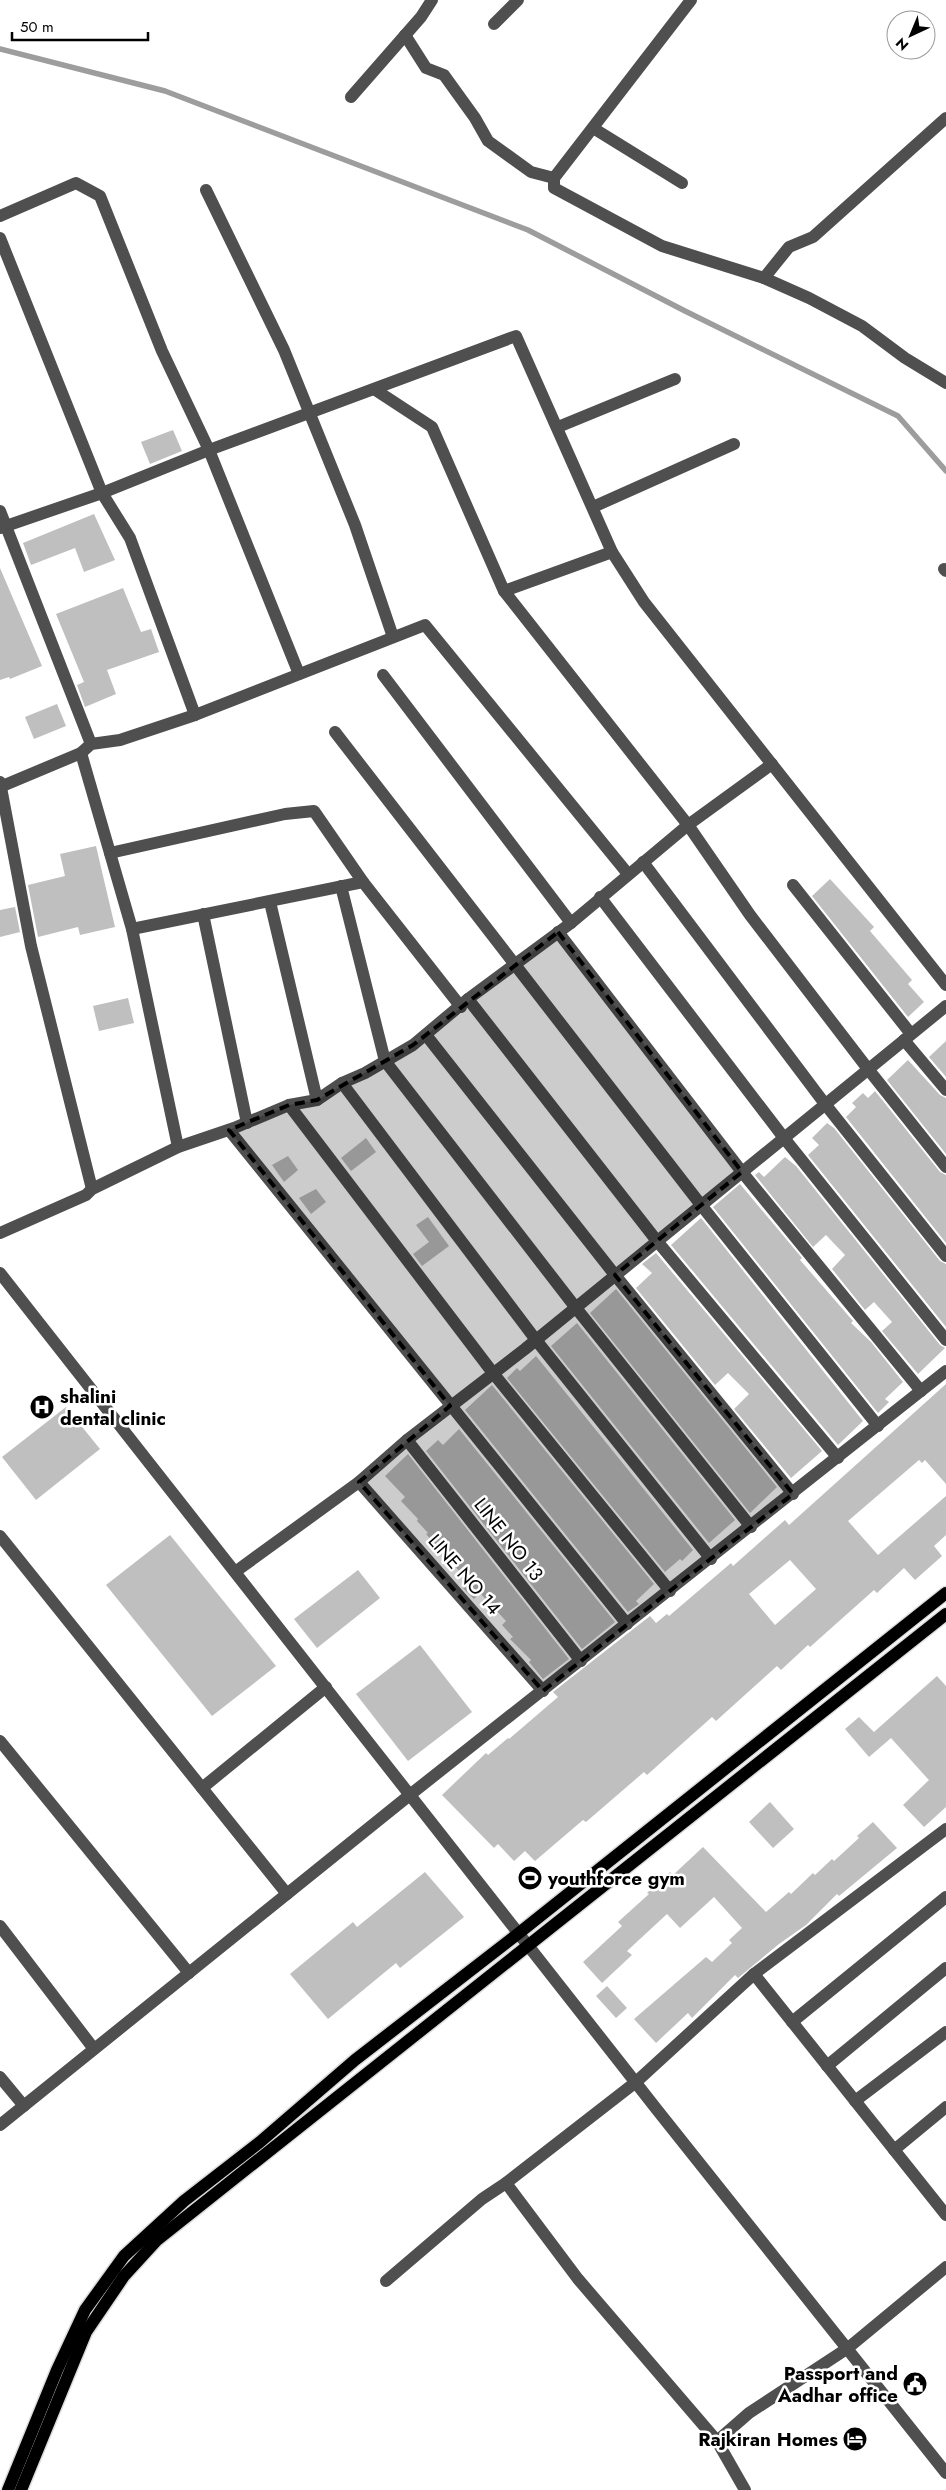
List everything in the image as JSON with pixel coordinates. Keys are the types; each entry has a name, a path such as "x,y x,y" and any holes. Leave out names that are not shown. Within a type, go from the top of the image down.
{"main road":[{"path":"8,2490 57,2370 86,2310 124,2256 184,2201 260,2142 355,2060 519,1933 946,1593"},
{"path":"22,2490 86,2332 124,2276 156,2240 946,1614"}],"street":[{"path":"350,97 422,17 432,0"},
{"path":"494,24 518,0"},
{"path":"691,0 554,178 554,188 662,246 764,278 809,298 862,326 905,358 946,382"},
{"path":"405,35 426,68 444,75 488,140 531,172 554,178"},
{"path":"764,278 789,248 813,237 946,118"},
{"path":"592,128 682,183"},
{"path":"0,216 76,184 100,196 162,351 209,450 299,674"},
{"path":"206,190 284,350 355,525 393,637"},
{"path":"0,238 102,492 130,538 195,715"},
{"path":"3,526 102,492 209,450 516,336 612,552 644,602 946,985"},
{"path":"558,427 675,379"},
{"path":"374,389 432,427 504,590 688,825 750,915 946,1167"},
{"path":"593,507 734,444"},
{"path":"0,511 3,526 91,744"},
{"path":"504,590 612,552"},
{"path":"92,1189 31,946 1,785 81,753 91,744 120,740 195,715 425,625 628,874"},
{"path":"383,675 571,923"},
{"path":"335,732 701,1205 878,1426"},
{"path":"81,753 132,929 178,1147"},
{"path":"0,1233 86,1195 92,1189 178,1147 229,1130 289,1105 317,1100 342,1083 385,1061 426,1035 571,923 688,825 772,764"},
{"path":"110,853 285,814 314,811 363,882 465,1003 657,1241 838,1458"},
{"path":"643,862 825,1104 946,1256"},
{"path":"132,929 363,882"},
{"path":"793,885 946,1090"},
{"path":"341,886 385,1061 576,1308 751,1527"},
{"path":"600,897 784,1138 946,1340"},
{"path":"270,902 317,1100"},
{"path":"203,914 247,1123"},
{"path":"558,932 742,1172 921,1391"},
{"path":"235,1572 360,1482 407,1440 576,1308 946,1006"},
{"path":"426,1035 615,1275 793,1494"},
{"path":"342,1083 536,1340 711,1559"},
{"path":"289,1105 493,1373 670,1591"},
{"path":"229,1130 627,1624"},
{"path":"0,1273 946,2473"},
{"path":"0,2124 411,1794 711,1559 946,1371"},
{"name":"LINE NO 13","path":"407,1440 580,1661"},
{"name":"LINE NO 14","path":"360,1482 543,1691"},
{"path":"0,1536 287,1894"},
{"path":"202,1788 326,1687"},
{"path":"0,1741 189,1973"},
{"path":"386,2280 482,2199 506,2183 636,2082 754,1974 946,1829"},
{"path":"792,2022 946,1897"},
{"path":"0,1926 94,2049"},
{"path":"827,2066 946,1968"},
{"path":"754,1974 946,2215"},
{"path":"855,2101 946,2032"},
{"path":"0,2076 24,2106"},
{"path":"894,2150 946,2108"},
{"path":"506,2183 578,2279 718,2441 745,2490"},
{"path":"718,2441 749,2412 848,2348 946,2267"}],"highlighted area":[{"path":"558,932 742,1172 615,1275 793,1494 543,1691 359,1482 450,1406 229,1130 289,1105 317,1100 413,1045"}],"building":[{"path":"173,430 182,451 150,464 141,442"},
{"path":"94,514 115,560 84,572 75,548 31,565 23,543"},
{"path":"0,568 42,666 10,679 9,677 0,680"},
{"path":"123,588 141,632 151,629 159,652 107,670 116,694 85,707 77,685 84,682 56,614"},
{"path":"57,704 66,726 34,739 25,717"},
{"path":"96,846 115,927 80,935 78,927 38,937 28,885 65,876 60,854"},
{"path":"830,879 874,927 870,931 912,980 908,984 924,1002 908,1017 812,896"},
{"path":"15,907 20,932 0,937 0,910"},
{"path":"128,998 134,1023 99,1031 93,1006"},
{"path":"946,1041 946,1077 929,1057"},
{"path":"908,1060 940,1095 946,1098 946,1154 887,1080"},
{"path":"875,1091 940,1172 946,1175 946,1243 846,1117 856,1107 852,1103 863,1093 868,1098"},
{"path":"827,1123 834,1128 940,1261 946,1264 946,1327 808,1155 819,1145 812,1138"},
{"path":"366,1138 376,1152 351,1171 341,1158"},
{"path":"288,1156 298,1170 284,1182 272,1165"},
{"path":"785,1157 796,1166 940,1345 945,1348 918,1374 882,1331 892,1322 874,1302 865,1310 832,1269 845,1255 826,1235 813,1247 755,1175 759,1172 764,1177"},
{"path":"740,1184 802,1258 800,1260 853,1321 851,1323 871,1342 903,1382 885,1399 889,1402 878,1413 713,1207"},
{"path":"316,1189 326,1202 311,1214 299,1198"},
{"path":"428,1217 449,1246 422,1266 413,1254 429,1242 416,1225"},
{"path":"701,1218 863,1421 838,1445 671,1245"},
{"path":"656,1253 822,1451 791,1478 734,1409 749,1394 728,1373 715,1385 636,1288 652,1273 642,1264"},
{"path":"616,1289 777,1487 750,1513 590,1313"},
{"path":"577,1323 735,1520 709,1543 551,1346"},
{"path":"536,1356 693,1550 682,1561 680,1559 665,1572 507,1378 517,1368 520,1371"},
{"path":"946,1384 946,1484 925,1460 922,1463 919,1460 848,1521 878,1555 946,1496 946,1535 934,1546 942,1556 915,1580 904,1568 877,1593 874,1590 810,1647 808,1645 781,1670 777,1666 716,1721 712,1717 647,1775 644,1772 586,1822 583,1820 535,1861 525,1851 514,1861 498,1844 494,1848 442,1795 486,1753 488,1755 509,1739 558,1697 553,1692 650,1616 656,1623 667,1614 669,1616 731,1563 733,1566 785,1520 789,1525","holes":["790,1560 816,1589 775,1625 749,1594"]},
{"path":"492,1385 654,1584 636,1601 639,1604 628,1612 465,1410"},
{"path":"66,1407 100,1449 36,1500 2,1457"},
{"path":"459,1429 615,1622 582,1649 426,1451 438,1440 443,1445"},
{"path":"408,1454 569,1659 543,1679 529,1662 531,1660 510,1639 513,1637 502,1625 506,1621 480,1593 474,1599 462,1587 468,1581 426,1534 428,1533 417,1521 418,1519 401,1501 405,1497 385,1476"},
{"path":"170,1535 276,1666 212,1716 106,1585"},
{"path":"358,1570 380,1598 317,1648 294,1619"},
{"path":"420,1645 472,1712 408,1761 356,1694"},
{"path":"937,1676 946,1686 946,1807 924,1827 903,1805 929,1780 891,1738 869,1757 845,1729 859,1717 874,1732"},
{"path":"770,1802 794,1829 773,1848 749,1822"},
{"path":"873,1822 897,1848 839,1896 837,1894 806,1925 779,1944 738,1978 735,1975 692,2018 688,2013 656,2043 634,2019 706,1957 712,1962 732,1943 729,1940 742,1928 714,1897 680,1928 667,1914 627,1951 632,1955 602,1983 583,1962 622,1926 618,1922 649,1894 647,1893 670,1872 673,1875 703,1847 766,1912 789,1892 791,1894 813,1873 815,1875 832,1859 834,1861"},
{"path":"425,1872 464,1917 400,1968 396,1963 328,2019 290,1974 353,1922 357,1927"},
{"path":"607,1986 627,2008 616,2018 596,1996"}],"waterway":[{"path":"0,49 165,91 528,230 685,311 898,416 946,471"}],"place":[{"name":"shalini dental clinic","path":"42,1407"},
{"name":"youthforce gym","path":"530,1878"},
{"name":"Passport and Aadhar office","path":"915,2384"},
{"name":"Rajkiran Homes","path":"855,2439"}]}
